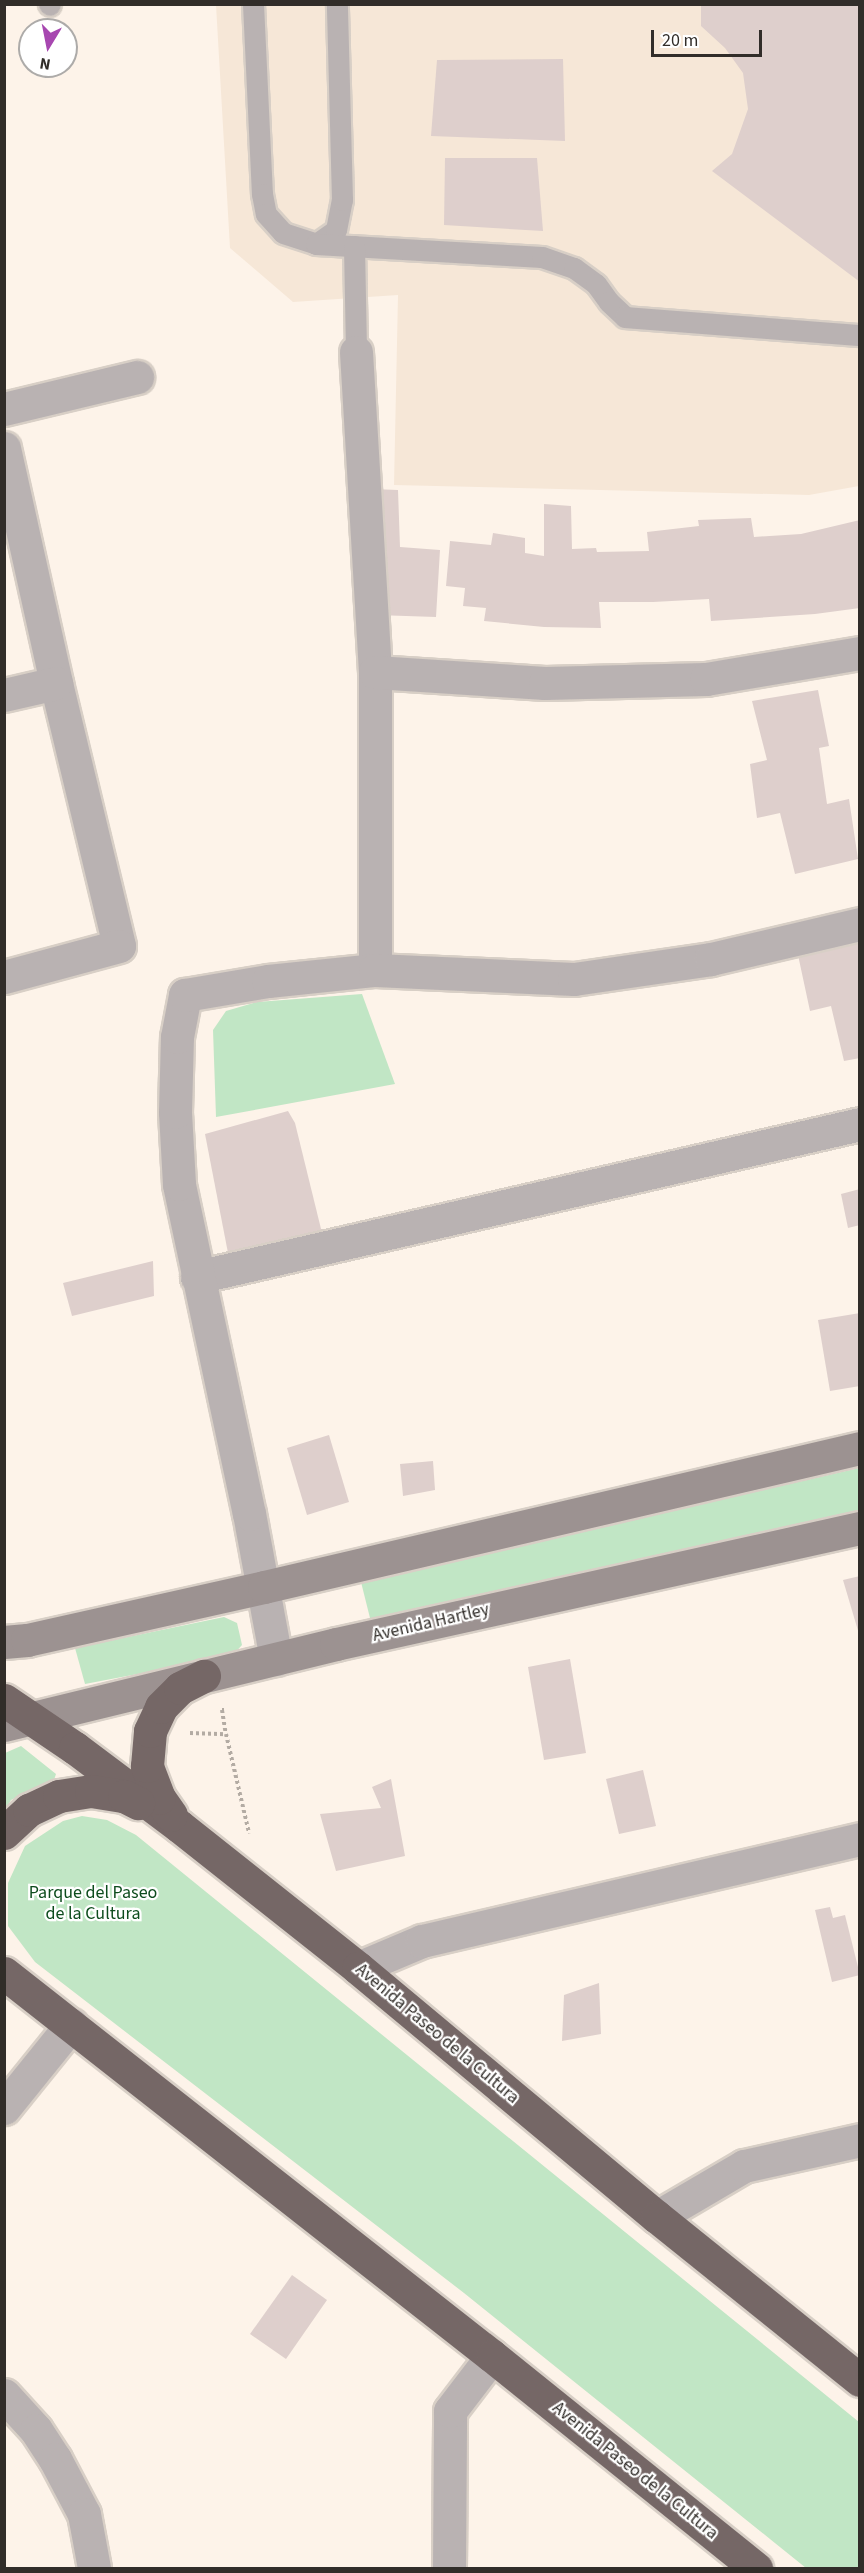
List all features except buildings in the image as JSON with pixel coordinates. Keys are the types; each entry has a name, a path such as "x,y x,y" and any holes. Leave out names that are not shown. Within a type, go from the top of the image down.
{"highway":[{"path":"179,1826 159,1798 147,1766 150,1731 161,1707 180,1688 204,1676"},
{"name":"Avenida Paseo de la Cultura","path":"13,1714 75,1748 179,1826 358,1968 657,2217 860,2380"},
{"path":"4,1833 29,1810 39,1805 59,1796 91,1791 124,1796 179,1826"},
{"name":"Avenida Paseo de la Cultura","path":"8,1974 492,2356 756,2568"}],"main road":[{"path":"4,1642 27,1640 264,1587 860,1448"},
{"name":"Avenida Hartley","path":"13,1714 204,1676 860,1528"}],"street":[{"path":"356,352 375,672 375,970"},
{"path":"4,409 137,377"},
{"path":"4,448 56,683 119,946 4,977"},
{"path":"375,672 545,683 706,679 860,653"},
{"path":"4,695 56,683"},
{"path":"276,1659 264,1587 179,1184 175,1112 177,1037 185,995 268,981 375,970 574,979 711,959 860,924"},
{"path":"197,1277 860,1124"},
{"path":"358,1968 422,1941 860,1839"},
{"path":"4,2108 71,2025"},
{"path":"657,2217 744,2166 860,2140"},
{"path":"449,2568 450,2411 492,2356"},
{"path":"4,2395 36,2430 60,2468 84,2514 94,2568"}],"lane":[{"path":"253,4 262,194 266,214 283,233 316,244 542,257 574,268 596,284 609,302 625,317 860,335"},
{"path":"316,244 336,230 342,200 337,4"},
{"path":"354,246 356,352"}],"path":[{"path":"233,1708 222,1710 249,1833"},
{"path":"187,1733 226,1734"}],"shaded area":[{"path":"216,5 859,5 859,486 809,495 394,485 398,295 293,302 230,248"}],"green space":[{"path":"362,994 395,1084 216,1117 213,1030 226,1011 257,1002"},
{"path":"859,1468 859,1510 371,1622 361,1582"},
{"path":"224,1617 237,1623 242,1645 232,1656 85,1684 75,1648"},
{"path":"21,1746 56,1774 54,1780 11,1800 5,1810 5,1753"},
{"name":"Parque del Paseo de la Cultura","path":"82,1816 107,1820 136,1835 859,2422 859,2568 806,2568 464,2293 35,1962 8,1926 8,1883 25,1846 63,1821"}]}
